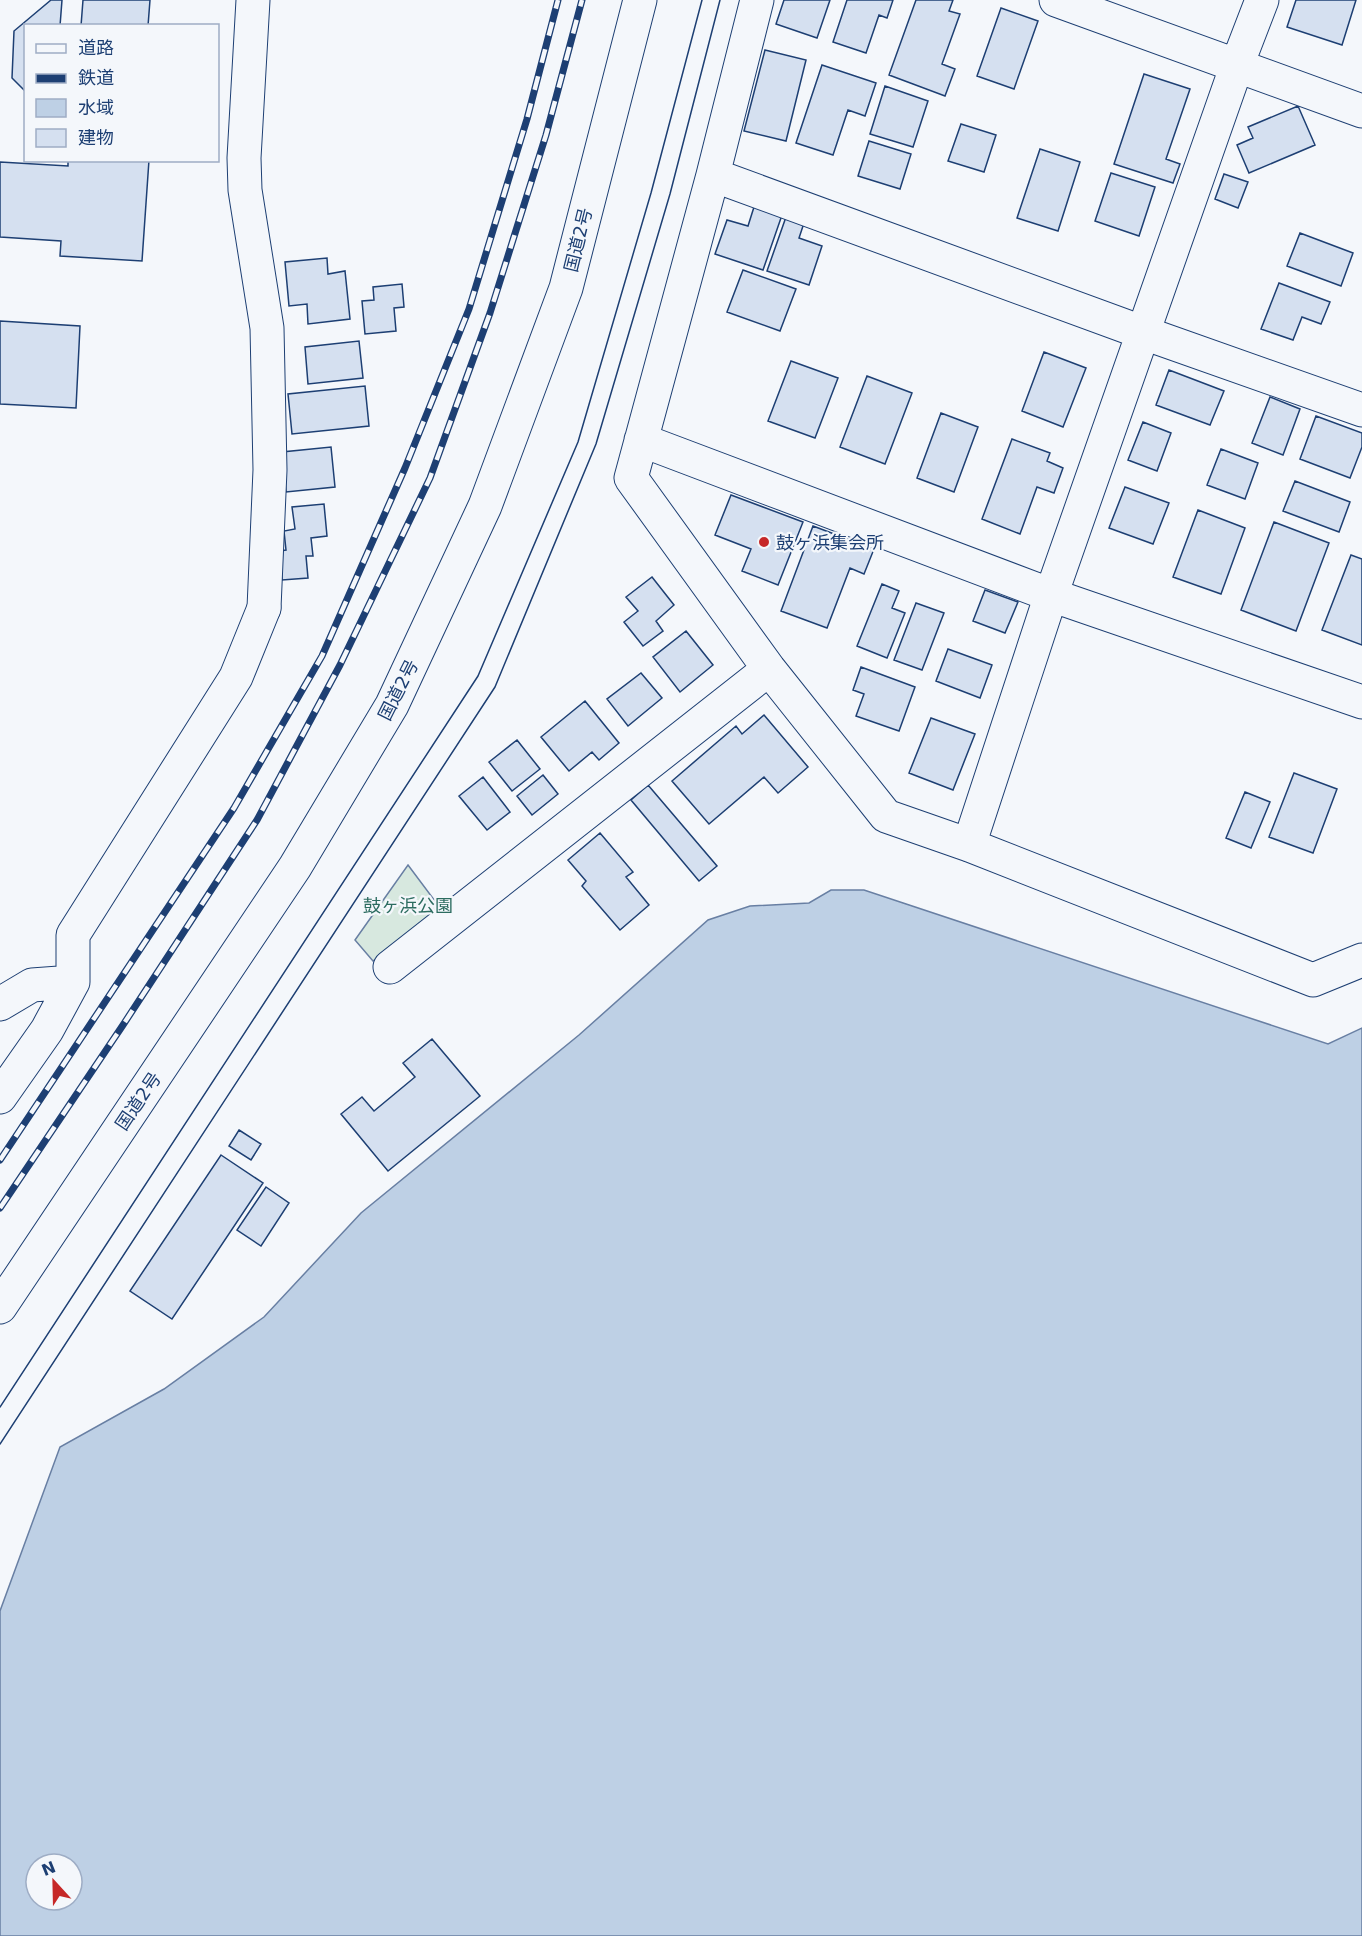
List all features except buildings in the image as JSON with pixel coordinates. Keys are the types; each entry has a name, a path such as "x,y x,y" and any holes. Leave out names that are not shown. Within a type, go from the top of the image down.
{"main road":[{"path":"0,1097 47,1030 73,982 74,935 236,677 264,608 270,470 267,328 245,190 244,169 253,0"},
{"name":"国道2号","path":"0,1307 295,867 392,705 485,506 566,288 640,0"},
{"path":"757,0 632,478 769,669 886,816 1313,980 1362,960"},
{"path":"1056,0 1362,111"},
{"path":"969,846 1052,595 1237,65 1262,0"},
{"path":"713,174 1144,333 1362,410"},
{"path":"641,440 1052,595 1362,702"},
{"path":"390,967 769,669"},
{"path":"0,1004 32,986 73,982"}],"green space":[{"name":"鼓ヶ浜公園","path":"408,865 441,909 373,961 355,940"}],"water":[{"path":"831,890 864,890 1328,1044 1362,1028 1362,1936 0,1936 0,1611 60,1447 164,1389 264,1317 361,1213 579,1035 708,920 750,906 809,903"}],"tram line":[{"path":"0,1407 478,676 578,442 651,193 702,0"},
{"path":"0,1444 495,687 596,444 670,194 720,0"}],"railway":[{"path":"0,1160 234,808 322,656 405,468 469,309 527,119 558,0"},
{"path":"0,1208 257,820 340,665 430,478 490,313 546,135 582,0"}],"place":[{"name":"鼓ヶ浜集会所","path":"764,542"}]}
